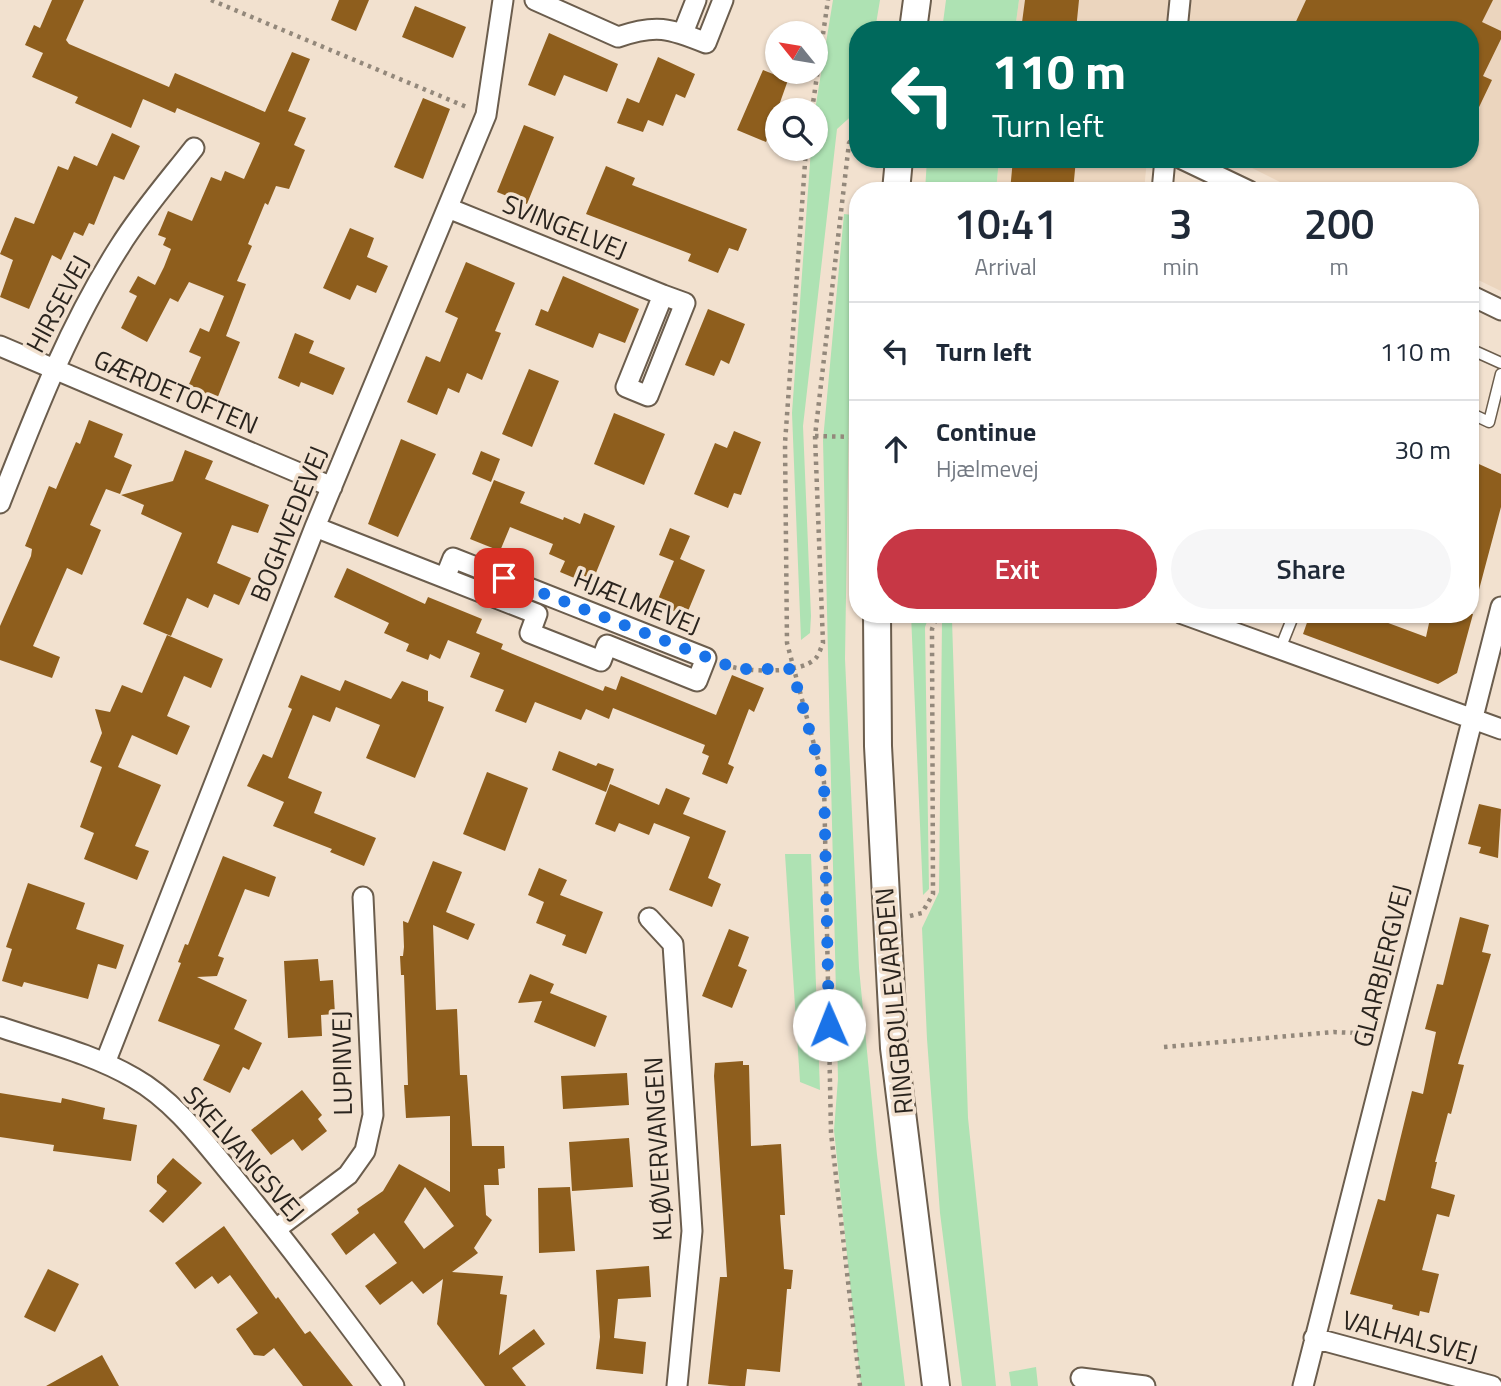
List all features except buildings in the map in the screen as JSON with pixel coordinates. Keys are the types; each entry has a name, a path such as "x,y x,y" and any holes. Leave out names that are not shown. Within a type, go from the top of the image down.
{"main road":[{"path":"914,21 917,0"},
{"name":"RINGBOULEVARDEN","path":"877,623 878,746 885,920 894,1048 936,1386"}],"street":[{"name":"BOGHVEDEVEJ","path":"105,1063 315,527 486,116 503,0"},
{"path":"535,0 618,37 649,27 683,33 706,43 723,0"},
{"path":"683,33 696,0"},
{"path":"1178,21 1180,0"},
{"name":"HIRSEVEJ","path":"0,503 53,368 120,245 194,148"},
{"path":"1201,168 1230,182"},
{"name":"SVINGELVEJ","path":"448,208 685,303 648,396 626,387 663,295"},
{"path":"1479,299 1501,310"},
{"name":"GÆRDETOFTEN","path":"0,345 332,487"},
{"name":"HJÆLMEVEJ","path":"315,527 445,578 537,614 530,633 601,661 607,645 697,681 706,658 453,558 445,578"},
{"name":"GLARBJERGVEJ","path":"1303,1386 1501,607"},
{"path":"1208,623 1501,729"},
{"name":"LUPINVEJ","path":"276,1230 348,1175 365,1151 373,1115 363,897"},
{"name":"KLØVERVANGEN","path":"649,918 673,944 692,1231 677,1386"},
{"name":"SKELVANGSVEJ","path":"0,1027 105,1063 136,1078 167,1102 276,1230 394,1386"},
{"name":"VALHALSVEJ","path":"1314,1338 1492,1386"},
{"path":"1081,1378 1144,1386"}],"lane":[{"path":"1479,353 1501,363"},
{"path":"1479,417 1489,422 1501,374"},
{"path":"1280,649 1290,623"}],"path":[{"path":"211,0 486,116"},
{"path":"814,98 828,0"},
{"path":"706,658 737,669 792,669 815,659 823,643 815,436 849,143"},
{"path":"805,161 785,443 787,643 824,782 831,1133 860,1386"},
{"path":"815,436 849,437"},
{"path":"885,920 922,913 933,894 932,629 934,623"},
{"path":"1164,1047 1334,1032 1391,1035"}],"shaded area":[{"path":"1019,0 1501,0 1501,291 1479,280 1479,182 1280,182 1252,168 1479,168 1479,21 1016,21"},
{"path":"998,168 1146,168 1145,182 997,182"}],"green space":[{"path":"833,0 880,0 876,21 849,21 849,118 837,129 803,426 811,616 810,633 801,640 792,413 810,161 828,161 828,98 817,98 819,84 828,84 828,31"},
{"path":"946,0 1019,0 1016,21 943,21"},
{"path":"926,168 998,168 997,182 926,182"},
{"path":"844,214 849,215 845,659 859,968 877,1155 905,1386 862,1386 860,1379 834,1130 838,1079 823,440"},
{"path":"911,623 927,623 929,889 923,895"},
{"path":"942,623 952,623 968,1118 996,1386 962,1386 940,1213 922,928 939,892"},
{"path":"785,854 811,854 820,1090 800,1082"},
{"path":"1036,1367 1038,1386 1011,1386 1009,1372"}],"route":[{"path":"504,578 737,669 792,669 824,782 829,1025"}]}
